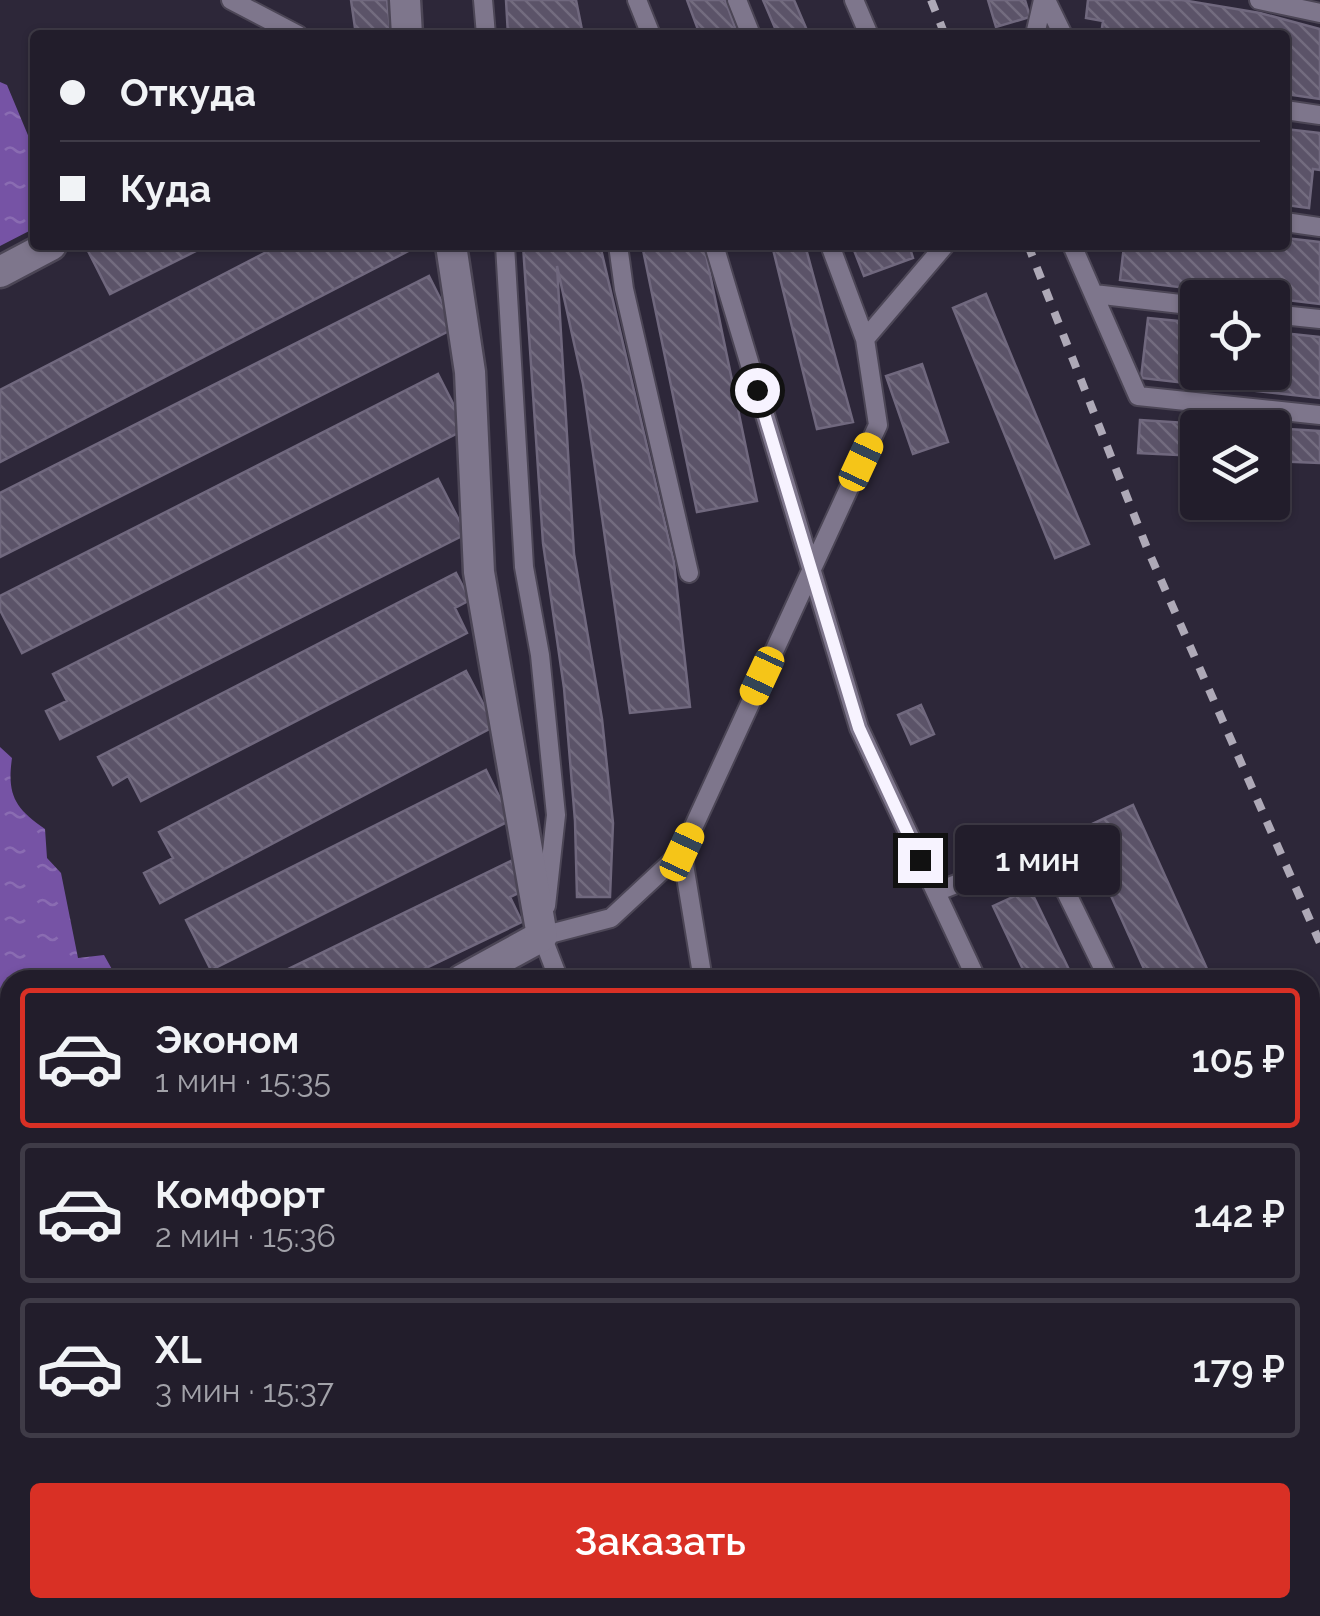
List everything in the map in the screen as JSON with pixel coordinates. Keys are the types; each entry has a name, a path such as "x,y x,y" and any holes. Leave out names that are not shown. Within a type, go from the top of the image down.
{"street":[{"path":"405,0 408,30"},
{"path":"0,272 42,250"},
{"path":"453,250 470,372 478,572 542,936 480,970"}],"lane":[{"path":"232,0 289,30"},
{"path":"483,0 486,30"},
{"path":"637,0 648,30"},
{"path":"738,0 748,30"},
{"path":"854,0 867,30"},
{"path":"1037,30 1044,0"},
{"path":"1044,0 1060,30"},
{"path":"1259,0 1320,13"},
{"path":"1290,111 1320,114"},
{"path":"1290,223 1320,227"},
{"path":"505,250 524,566 540,655 556,816 542,936 554,970"},
{"path":"619,250 624,289 689,573"},
{"path":"715,250 859,728 972,970"},
{"path":"542,936 610,918 682,852 878,425 865,339 832,250"},
{"path":"865,339 941,250"},
{"path":"1074,250 1138,396 1320,415"},
{"path":"1094,294 1180,304"},
{"path":"1290,316 1320,319"},
{"path":"936,892 1045,849 1104,970"},
{"path":"682,852 701,970"}],"water":[{"path":"0,82 7,85 30,140 30,231 0,246"},
{"path":"0,747 12,758 15,799 45,829 47,858 61,873 78,958 104,955 112,970 0,970"}],"building":[{"path":"351,0 387,0 390,30 355,30"},
{"path":"506,0 576,0 582,30 508,30"},
{"path":"687,0 725,0 736,30 698,30"},
{"path":"763,0 794,0 807,30 776,30"},
{"path":"988,0 1025,0 1030,17 996,27"},
{"path":"1088,0 1182,0 1260,13 1320,29 1320,99 1290,95 1290,30 1102,30 1103,21 1086,18"},
{"path":"1290,130 1320,133 1320,170 1313,169 1309,208 1290,206"},
{"path":"1290,239 1320,242 1320,304 1290,300 1290,280 1180,280 1180,287 1120,280 1124,250 1290,250"},
{"path":"88,250 198,250 110,294"},
{"path":"270,250 410,250 0,462 0,390"},
{"path":"523,250 601,250 674,562 690,707 630,713 583,384 557,266 574,554 602,719 613,823 610,897 577,897 564,688 543,543"},
{"path":"643,250 705,250 757,501 697,512"},
{"path":"773,250 806,250 853,422 817,429"},
{"path":"854,250 911,250 913,258 864,276"},
{"path":"429,276 455,328 0,557 0,493"},
{"path":"986,294 1089,544 1055,558 953,308"},
{"path":"1148,318 1180,321 1180,382 1141,378"},
{"path":"1290,334 1320,337 1320,398 1248,390 1290,390"},
{"path":"922,364 948,442 913,454 886,376"},
{"path":"438,374 466,429 22,653 0,610 0,596"},
{"path":"1140,420 1180,423 1180,455 1138,453"},
{"path":"1290,429 1320,431 1320,463 1290,462"},
{"path":"438,479 466,534 60,739 46,711 67,701 53,674"},
{"path":"456,573 470,600 455,608 467,633 141,801 128,776 113,785 98,757"},
{"path":"466,671 495,726 160,903 144,873 173,858 159,832"},
{"path":"921,705 934,734 911,744 898,715"},
{"path":"486,770 511,820 211,970 186,920"},
{"path":"1133,805 1207,970 1144,970 1081,829"},
{"path":"511,861 525,890 510,897 522,922 422,970 288,969"},
{"path":"1030,889 1069,970 1023,970 993,906"}],"railway":[{"path":"931,0 943,30"},
{"path":"1030,250 1147,548 1320,943"}],"route":[{"path":"757,390 859,728 920,860"}]}
